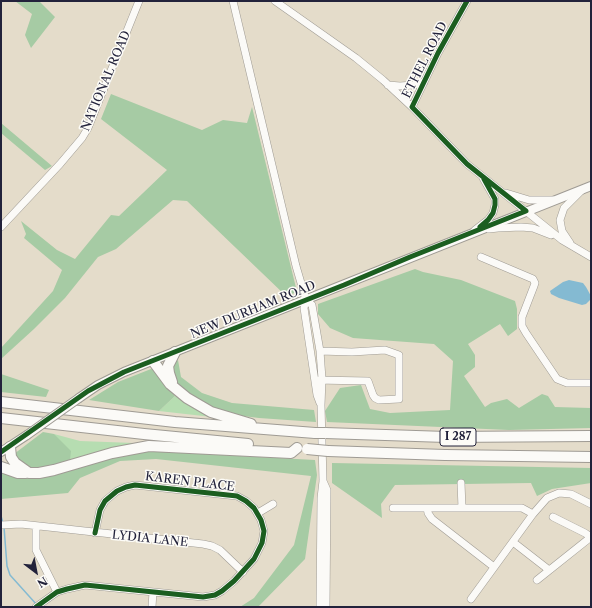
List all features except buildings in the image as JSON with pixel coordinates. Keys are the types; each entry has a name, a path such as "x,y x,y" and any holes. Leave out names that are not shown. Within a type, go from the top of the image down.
{"highway":[{"path":"175,352 169,362 168,369 177,390"},
{"path":"152,360 170,384 196,404 211,412 274,430"},
{"name":"I 287","path":"1,402 175,422 320,433 446,437 591,436"},
{"name":"I 287","path":"1,418 144,434 328,451 445,455 591,457"},
{"path":"1,467 18,473 39,473 112,453 149,446 292,453 302,448"},
{"path":"5,449 14,463 29,473"}],"main road":[{"name":"NEW DURHAM ROAD","path":"5,449 79,398 113,377 152,360 588,187"}],"street":[{"name":"NATIONAL ROAD","path":"1,227 60,164 82,138 88,128 139,1"},
{"path":"233,1 296,266 306,300 304,308 319,380"},
{"path":"275,1 356,58 412,107 454,151 562,240"},
{"name":"ETHEL ROAD","path":"412,107 438,53 467,1"},
{"path":"388,85 400,86 424,82"},
{"path":"471,233 488,220 493,213 495,205 494,199 481,174"},
{"path":"573,246 562,231 560,220 564,208 588,187"},
{"path":"502,192 529,200 553,200"},
{"path":"471,233 498,228 521,226 543,231 591,257"},
{"path":"481,257 533,279 535,283 522,317 522,326 557,379 567,383 591,383"},
{"path":"306,300 312,305 320,352 319,380 323,481 321,498 320,607"},
{"path":"319,380 368,381 373,395 379,400 399,399 399,355 385,350 320,352"},
{"path":"323,481 327,490 326,607"},
{"path":"461,483 462,508"},
{"name":"KAREN PLACE","path":"96,533 100,510 105,501 117,491 135,485 237,496 250,504 258,513"},
{"path":"471,599 533,514 547,498 559,493 571,494 591,504"},
{"path":"36,607 57,592 67,588 85,585 203,597 222,591 243,572 254,559 262,543 264,531 262,520 258,513 273,504"},
{"path":"393,508 522,508 533,514"},
{"path":"427,508 428,513 432,518 494,566"},
{"path":"537,580 591,537 585,532 553,517"},
{"name":"LYDIA LANE","path":"1,525 13,524 36,526 203,544 220,550 243,572"},
{"path":"36,526 36,550 57,592"},
{"path":"513,542 549,570"},
{"path":"152,607 153,592"}],"green space":[{"path":"15,1 39,1 55,17 31,48 25,35 32,14"},
{"path":"111,94 202,130 223,120 247,123 252,107 297,292 286,296 187,201 173,200 116,249 98,257 65,298 1,359 1,348 53,291 62,270 24,238 26,234 21,221 57,250 75,259 111,215 119,216 167,170 101,119"},
{"path":"1,123 52,166 45,170 1,133"},
{"path":"415,269 461,280 515,301 517,309 517,329 508,336 500,324 468,344 475,355 475,367 464,376 485,407 491,403 507,399 519,408 542,394 548,396 555,407 591,408 591,428 509,430 327,422 325,411 340,388 361,385 370,409 390,413 450,410 453,361 434,344 353,338 330,328 318,314 318,304"},
{"path":"178,360 181,377 202,393 232,403 314,410 316,422 235,415 212,407 194,398 178,386 173,373 174,363"},
{"path":"151,369 156,370 165,385 175,396 159,411 89,400 118,382"},
{"path":"1,374 49,390 46,397 1,392"},
{"path":"175,396 212,417 159,411"},
{"path":"43,432 54,434 71,451 68,464 45,470 28,469 18,461 14,454"},
{"path":"54,434 80,441 134,443 134,445 68,464"},
{"path":"148,451 315,460 317,475 305,559 258,607 240,607 254,598 294,545 311,476 156,459 120,461 80,478 68,493 1,499 1,472 41,478 113,455"},
{"path":"332,463 591,468 591,483 552,489 537,496 531,483 395,485 381,504 382,518 332,483"}],"water":[{"path":"569,280 583,283 586,287 591,296 590,300 586,304 582,305 551,294 550,291 563,282"}],"waterway":[{"path":"1,516 3,523"},
{"path":"4,527 7,566 10,575 37,605"}],"cycle path":[{"path":"1,452 88,391 124,372 526,211 467,164 412,107 438,53 467,1"},
{"path":"480,227 493,213 495,205 495,199 484,179"},
{"path":"36,607 57,592 85,585 203,597 215,595 234,581 254,559 262,543 264,531 261,520 254,508 237,496 135,485 117,491 105,501 100,510 95,533"}]}
